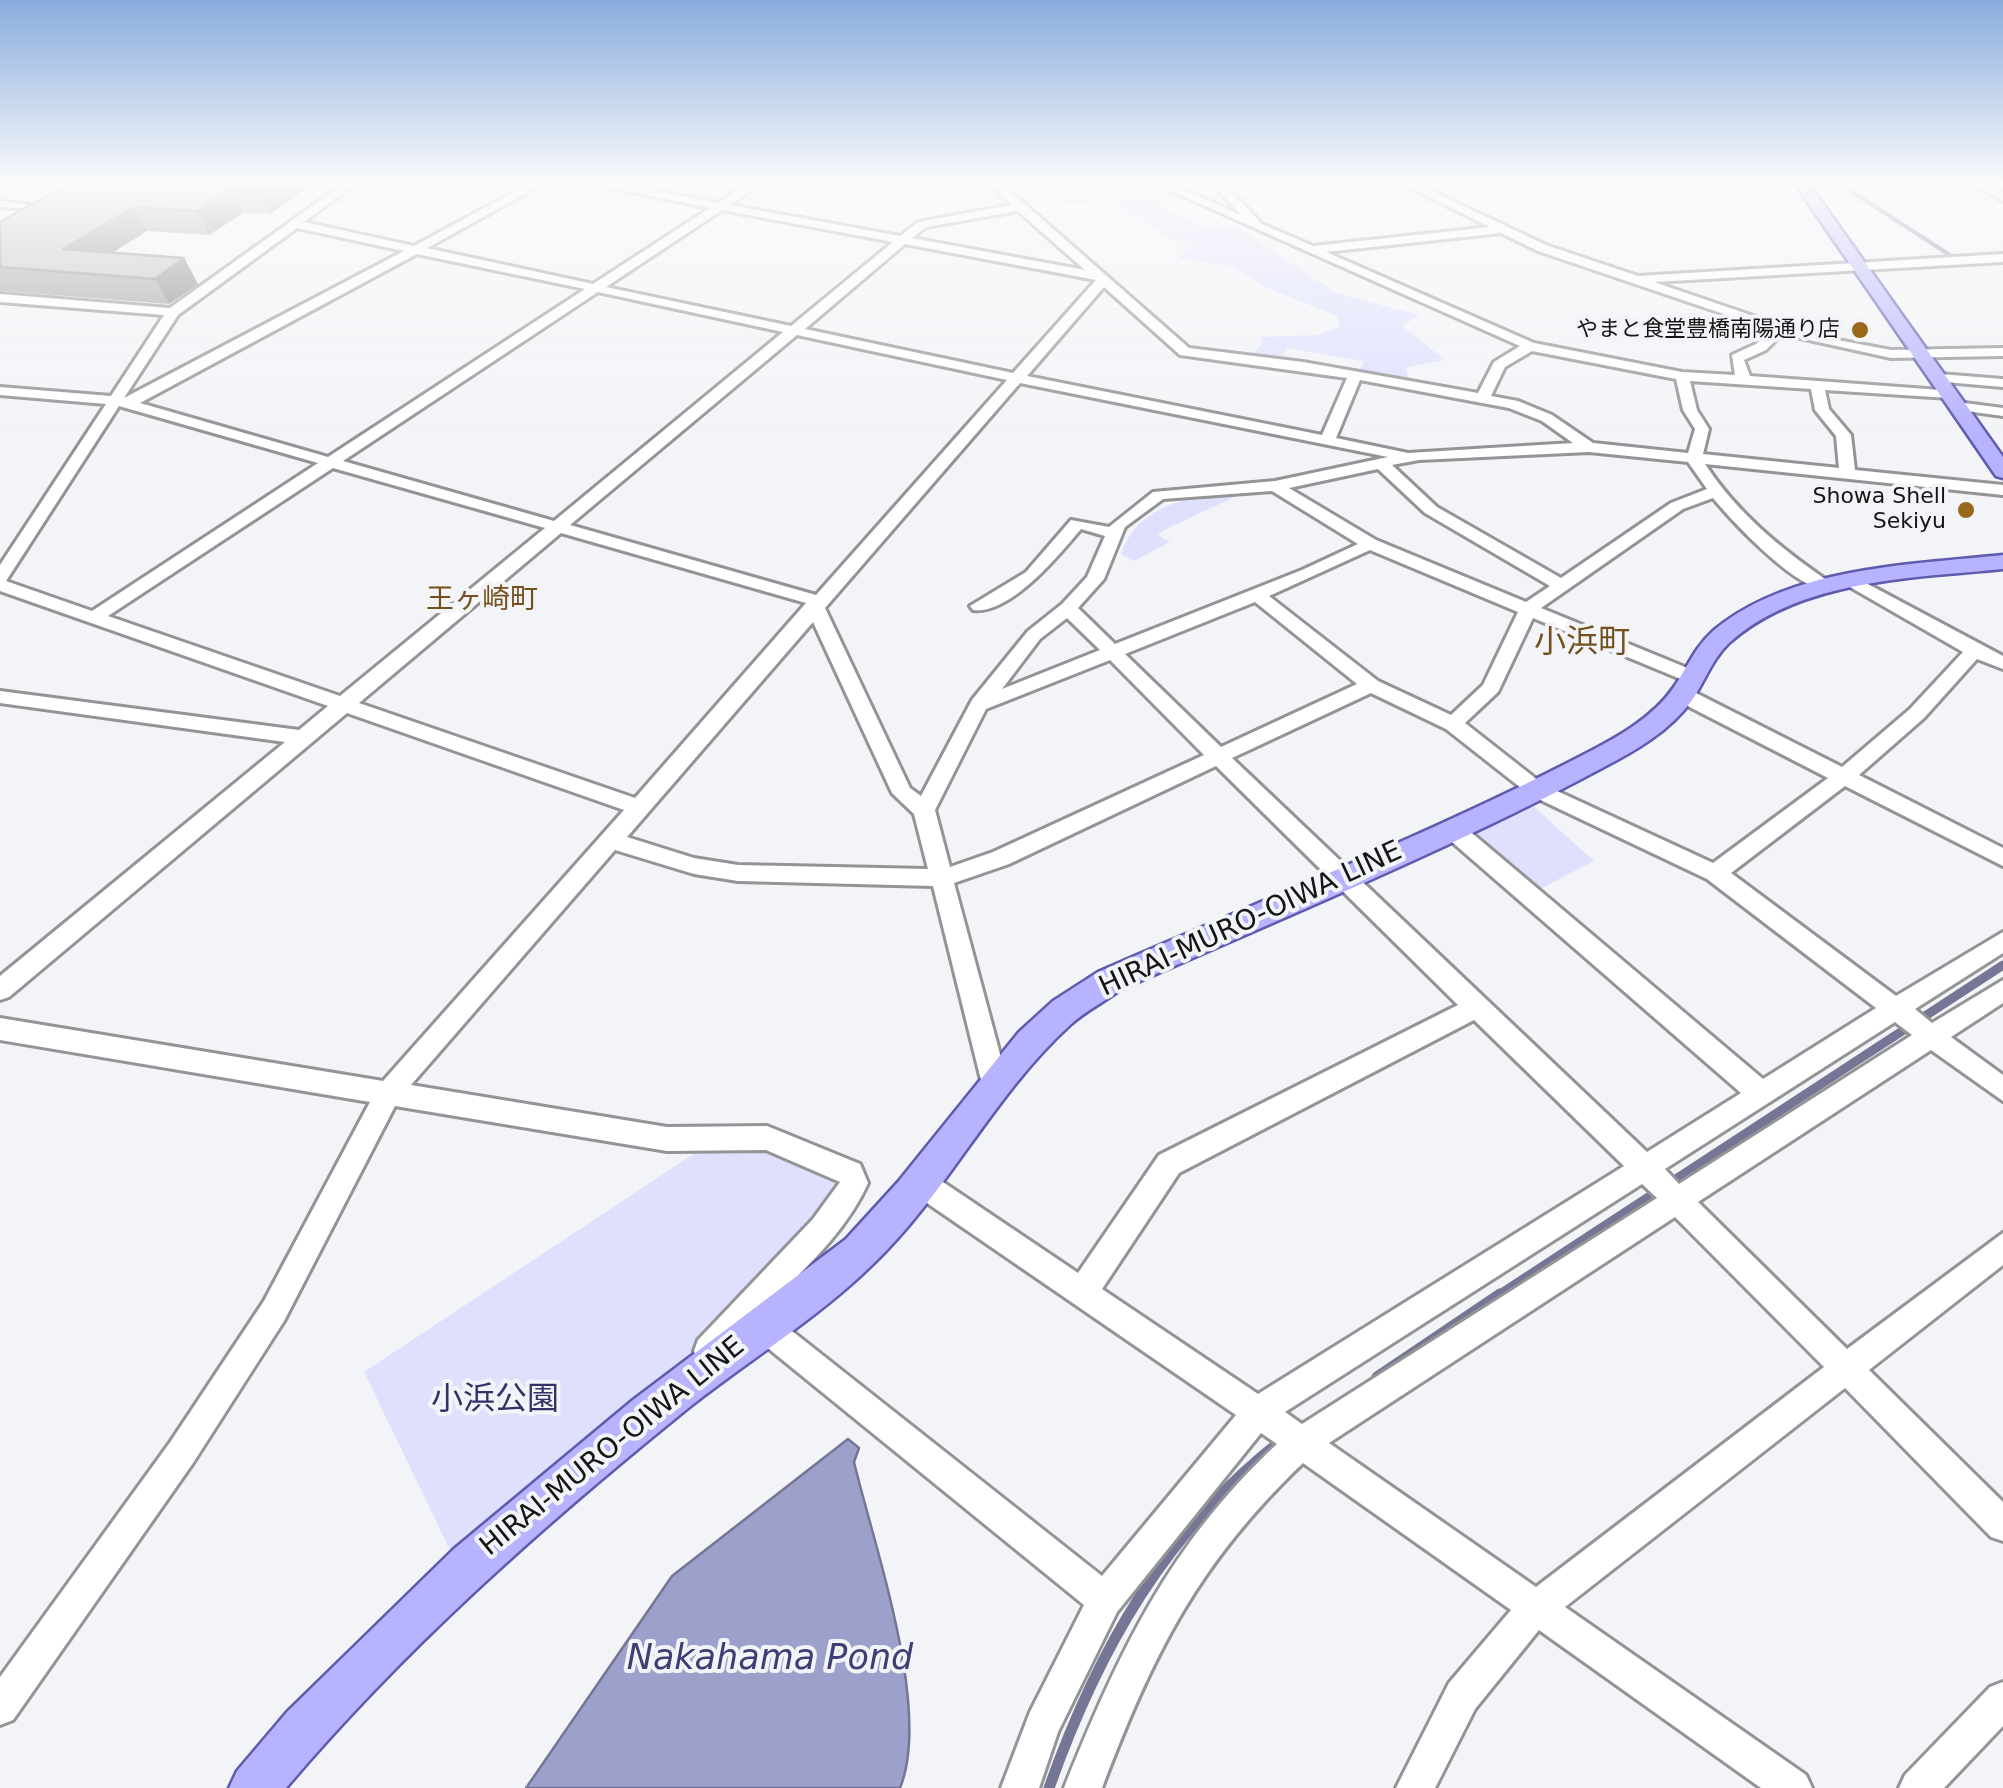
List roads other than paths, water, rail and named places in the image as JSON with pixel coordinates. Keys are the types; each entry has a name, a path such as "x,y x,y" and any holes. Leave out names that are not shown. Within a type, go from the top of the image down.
{"main road":[{"path":"1862,267 2003,472"},
{"name":"HIRAI-MURO-OIWA LINE","path":"254,1788 290,1744 472,1561 710,1364 862,1249 921,1183 995,1084 1060,1014 1110,981 1537,790 1651,726 1723,635 1836,582 2003,562"}],"street":[{"path":"234,267 173,312 123,403 0,581 637,806"},
{"path":"123,403 383,267"},
{"path":"501,267 1327,442 1419,455 1589,447 2003,490"},
{"path":"96,616 626,267"},
{"path":"0,990 869,267"},
{"path":"1045,267 1099,278"},
{"path":"1087,267 1185,352 1482,399 1536,413 1589,447"},
{"path":"1351,267 1465,314 1530,346 1682,376 1743,378 1818,388 1948,392 2003,383"},
{"path":"1594,267 1780,329 1877,352 2003,352"},
{"path":"1630,280 1837,267"},
{"path":"0,1707 182,1452 274,1311 389,1092 1099,278"},
{"path":"0,298 173,312"},
{"path":"1743,378 1737,358 1761,347 1780,329"},
{"path":"1482,399 1499,364 1530,346"},
{"path":"1682,376 1690,410 1702,429 1694,459 1714,492 1775,554 2003,663"},
{"path":"1327,442 1354,377"},
{"path":"1818,388 1820,406 1843,435 1848,474"},
{"path":"0,392 123,403 558,524 816,602 902,793 924,810 995,1084"},
{"path":"1948,392 2003,412"},
{"path":"924,810 978,705 1034,636 1095,579 1118,524 1159,495 1275,486 1419,455"},
{"path":"1384,465 1430,510 1560,585"},
{"path":"1275,486 1370,544 1529,608 1686,685 1840,778 2003,858"},
{"path":"1453,724 1491,688 1529,608 1678,506 1714,492"},
{"path":"979,606 1032,576 1077,523 1112,533"},
{"path":"978,705 1370,544"},
{"path":"1254,593 1372,686 1453,724 1537,790 1715,873 2003,1090"},
{"path":"1068,608 1340,877 1644,1168 2003,1526"},
{"path":"1715,873 1939,696 1974,651"},
{"path":"608,839 694,866 738,874 944,878 1000,858 1372,686"},
{"path":"0,697 302,737"},
{"path":"1452,829 1760,1092"},
{"path":"1020,1788 1042,1725 1104,1600 1258,1412 2003,941"},
{"path":"1083,1788 1114,1708 1151,1631 1188,1571 1222,1523 1301,1443 2003,990"},
{"path":"1083,1291 1168,1164 1477,1007"},
{"path":"0,1029 667,1139 767,1138 850,1174 854,1183 839,1210 725,1328 708,1351 710,1364"},
{"path":"921,1183 1258,1412 1792,1788"},
{"path":"1415,1788 1462,1696 1534,1610 2003,1247"},
{"path":"764,1326 1104,1600"},
{"path":"1918,1788 2003,1700"}],"water":[{"name":"Nakahama Pond","path":"848,1439 859,1448 854,1462 886,1581 905,1672 908,1755 900,1788 526,1788 672,1576"}],"waterway":[{"path":"1589,267 1692,303"},
{"path":"1498,1295 2003,965"},
{"path":"1377,1377 1498,1295"},
{"path":"1049,1788 1090,1688 1140,1596 1203,1513 1282,1440"}],"place":[{"name":"やまと食堂豊橋南陽通り店","path":"1860,330"},
{"name":"Showa Shell Sekiyu","path":"1966,510"}],"district":[{"name":"王ヶ崎町","path":"482,601"},
{"name":"小浜町","path":"1582,644"}],"park label":[{"name":"小浜公園","path":"495,1401"}]}
